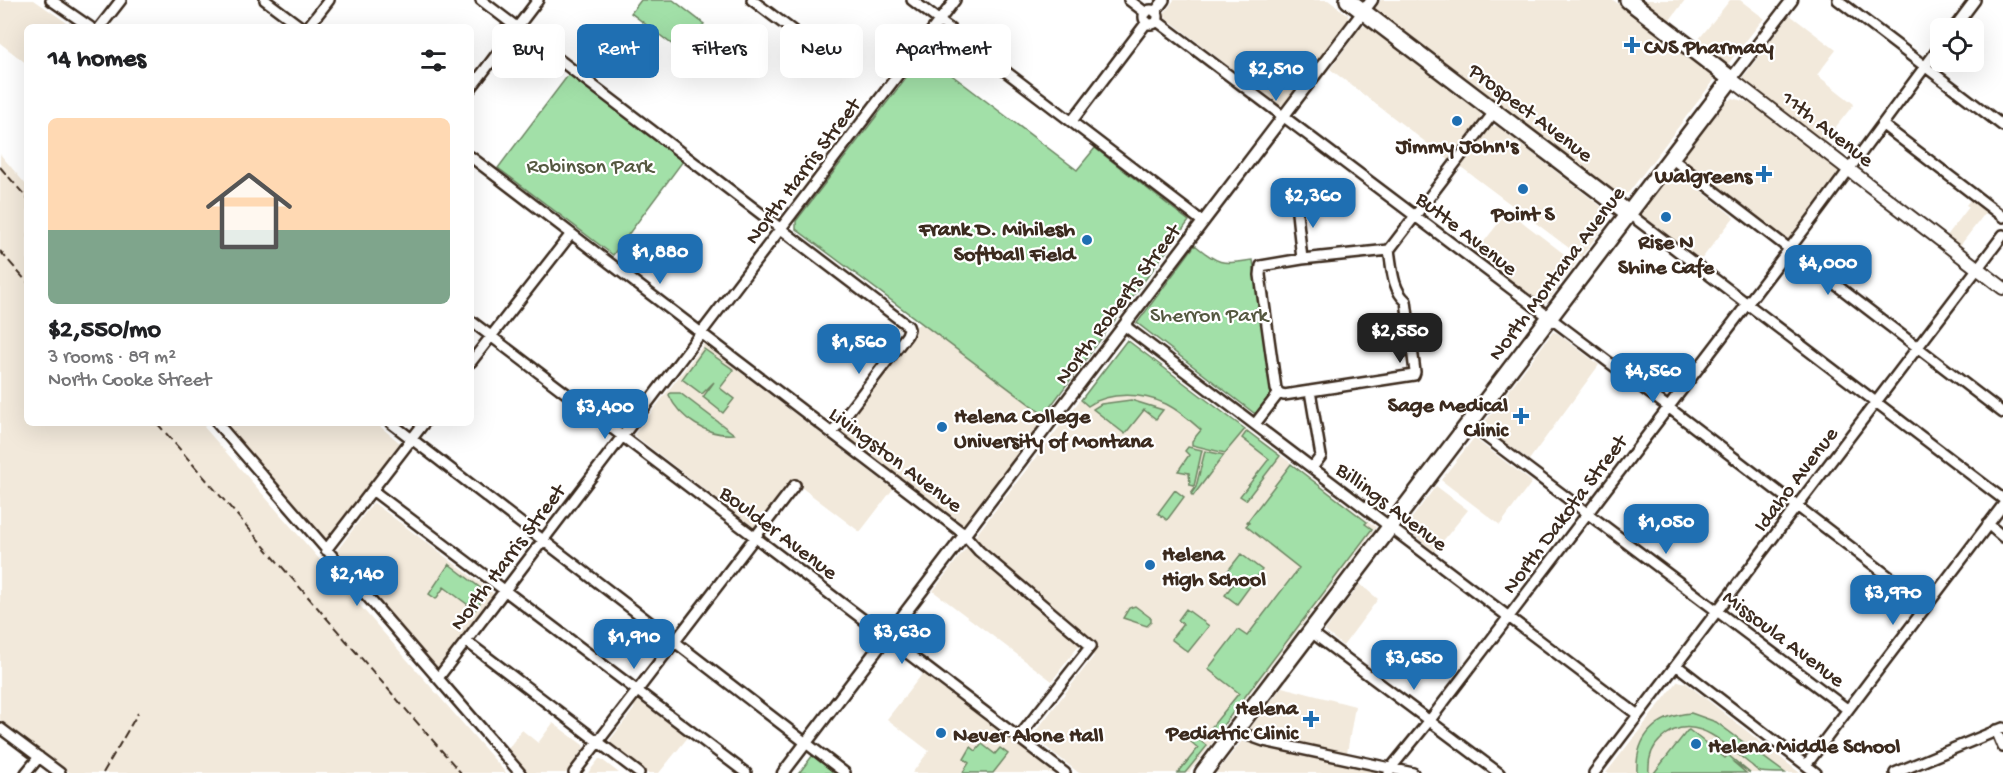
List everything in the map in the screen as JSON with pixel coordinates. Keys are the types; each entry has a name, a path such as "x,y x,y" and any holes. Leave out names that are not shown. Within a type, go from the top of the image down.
{"highway":[{"name":"Prospect Avenue","path":"1348,0 1367,6 1495,111 1628,213"},
{"name":"11th Avenue","path":"1628,0 1731,79"},
{"name":"North Montana Avenue","path":"1203,773 1731,79"}],"main road":[{"name":"11th Avenue","path":"1731,79 2003,288"}],"street":[{"path":"51,0 86,24"},
{"path":"102,24 121,0"},
{"path":"265,0 297,24"},
{"path":"311,24 329,0"},
{"path":"481,0 514,24"},
{"path":"520,24 538,0"},
{"path":"752,0 784,24"},
{"path":"912,0 1203,222"},
{"name":"North Harris Street","path":"438,678 955,0"},
{"name":"Butte Avenue","path":"1129,0 1668,407 1926,606"},
{"path":"1072,121 1164,0"},
{"name":"North Montana Avenue","path":"1731,79 1792,0"},
{"path":"1839,0 2003,126"},
{"path":"1962,18 1975,0"},
{"name":"North Roberts Street","path":"783,773 1367,6"},
{"name":"North Dakota Street","path":"1390,771 1789,249 1930,59"},
{"path":"474,84 492,61"},
{"path":"565,63 909,329 832,433"},
{"path":"1389,250 1396,288 1406,301 1415,372 1411,376 1284,396 1279,393 1276,389 1259,269 1265,264 1389,250 1495,111"},
{"path":"1883,124 2003,218"},
{"path":"1671,158 2003,413"},
{"name":"Livingston Avenue","path":"474,160 964,534 979,551 1091,646 1018,738"},
{"path":"1296,204 1302,259"},
{"name":"Prospect Avenue","path":"1628,213 2003,499"},
{"path":"474,358 571,234"},
{"name":"Idaho Avenue","path":"1594,773 2003,235"},
{"name":"Boulder Avenue","path":"474,323 1065,773"},
{"name":"Billings Avenue","path":"1125,326 1638,715"},
{"path":"1310,391 1321,456 1312,468"},
{"path":"1255,424 1279,393"},
{"name":"Missoula Avenue","path":"1469,424 1847,709"},
{"path":"220,426 520,773"},
{"path":"395,426 845,773"},
{"path":"326,550 422,426"},
{"path":"574,773 795,485"},
{"path":"372,490 746,773"},
{"path":"1806,765 2003,505"},
{"path":"1988,524 2003,537"},
{"path":"1311,632 1499,773"},
{"path":"466,641 639,773"},
{"path":"1676,665 1816,773"},
{"path":"0,728 60,773"},
{"path":"1895,773 2000,729 2003,747"},
{"path":"1236,730 1264,741 1390,771 1413,773"},
{"path":"26,773 39,757"}],"shaded area":[{"path":"0,0 34,0 69,24 24,24 24,62 0,43"},
{"path":"1174,0 1328,0 1348,15 1348,20 1284,104 1280,106 1165,17 1164,14"},
{"path":"1381,0 1613,0 1713,73 1714,80 1629,192 1621,196 1374,10"},
{"path":"1637,0 1685,0 1667,24"},
{"path":"1730,0 1740,0 1765,19 1725,66 1695,44"},
{"path":"1790,15 1836,50 1817,75 1854,104 1823,143 1744,81 1744,76"},
{"path":"1366,26 1480,113 1481,118 1449,160 1330,69 1361,27"},
{"path":"1733,98 1750,103 1763,111 1839,170 1839,175 1788,240 1783,239 1683,161 1727,101"},
{"path":"1497,126 1610,215 1609,220 1581,257 1461,167 1491,127"},
{"path":"0,154 24,182 24,426 205,426 506,773 70,773 0,720"},
{"path":"1676,171 1734,217 1700,261 1641,216 1672,172"},
{"path":"1970,200 1986,212 1959,247 1946,237 1969,207 1966,205"},
{"path":"1508,211 1576,263 1546,303 1543,304 1475,253"},
{"name":"Helena College University of Montana","path":"922,323 1051,420 964,534 832,433 909,329"},
{"path":"1553,332 1599,365 1529,460 1484,427 1484,423"},
{"name":"Helena High School","path":"1127,339 1376,527 1189,773 1079,773 1032,736 1094,656 1079,645 1052,681 933,591"},
{"path":"704,344 893,489 860,532 793,481 756,529 634,435"},
{"path":"224,426 380,426 400,443 324,542"},
{"path":"1474,438 1532,482 1500,525 1441,480"},
{"path":"1436,486 1468,510 1434,552 1405,527"},
{"path":"374,503 492,592 493,595 437,668 336,552"},
{"path":"1360,584 1378,599 1343,646 1325,631"},
{"path":"923,673 1054,773 912,773 929,751 887,719"},
{"name":"Helena Middle School","path":"1678,681 1686,683 1800,773 1606,773"},
{"path":"1282,687 1355,706 1347,753 1251,732 1251,727"},
{"path":"639,700 689,736 659,773 646,773 610,746 610,740 634,709 635,702"},
{"path":"553,723 584,748 566,773 527,773 507,750 522,730 538,743"},
{"path":"1242,741 1378,770 1380,773 1216,773"},
{"path":"601,759 619,773 588,773"}],"green space":[{"path":"641,0 673,0 704,24 671,24 671,44 659,34 659,24 645,24 631,13"},
{"name":"Robinson Park","path":"569,74 683,161 613,255 498,168"},
{"path":"906,78 956,78 1077,170 1095,148 1189,221 1044,415 796,229 796,221"},
{"name":"Sherron Park","path":"1195,245 1210,257 1222,262 1253,260 1271,397 1258,413 1254,413 1137,323"},
{"path":"1127,340 1245,429 1225,453 1192,445 1192,441 1201,430 1175,409 1157,400 1126,395 1106,398 1088,406 1081,400"},
{"path":"704,349 734,370 720,388 734,399 723,413 703,397 714,382 702,394 682,379"},
{"path":"680,393 734,434 714,432 696,424 680,411 669,395"},
{"path":"1131,400 1163,410 1156,419 1144,410 1125,434 1093,409 1101,404"},
{"path":"1247,431 1280,456 1246,500 1240,496 1269,459 1242,438"},
{"path":"1188,447 1202,450 1194,486 1190,485 1189,473 1178,471 1189,455 1185,451"},
{"path":"1205,451 1224,455 1193,496 1191,494 1196,487"},
{"path":"1291,464 1367,522 1365,524 1372,529 1212,740 1203,733 1210,729 1239,693 1208,669 1238,630 1247,636 1299,568 1246,526"},
{"path":"1175,490 1184,497 1167,520 1158,513"},
{"path":"1241,554 1262,570 1237,604 1225,595 1236,580 1227,572"},
{"path":"449,564 487,593 475,610 444,587 436,599 429,594"},
{"path":"1135,606 1151,618 1147,626 1123,618 1129,608"},
{"path":"1186,609 1209,626 1188,652 1171,639 1183,624 1178,620"},
{"path":"1691,713 1716,722 1785,773 1760,771 1719,739 1696,728 1684,727 1673,731 1655,746 1649,763 1649,773 1637,773 1640,748 1650,730 1668,718"},
{"path":"1689,730 1725,758 1728,755 1750,773 1732,761 1746,773 1654,773"},
{"path":"1195,737 1207,746 1185,773 1178,773 1198,748 1191,742"},
{"path":"982,744 995,754 1000,748 1008,754 993,773 964,773 969,763 964,759 971,747 976,751"},
{"path":"813,755 835,773 799,773"}],"railway":[{"path":"0,167 24,195"},
{"path":"0,251 24,279"},
{"path":"160,426 461,773"},
{"path":"103,773 138,713"}],"place":[{"name":"CVS Pharmacy","path":"1632,45"},
{"name":"Jimmy John's","path":"1457,121"},
{"name":"Walgreens","path":"1764,174"},
{"name":"Point S","path":"1523,189"},
{"name":"Rise N Shine Cafe","path":"1666,217"},
{"name":"Frank D. Mihilesh Softball Field","path":"1087,240"},
{"name":"Sage Medical Clinic","path":"1521,416"},
{"name":"Helena College University of Montana","path":"942,427"},
{"name":"Helena High School","path":"1150,565"},
{"name":"Helena Pediatric Clinic","path":"1311,719"},
{"name":"Never Alone Hall","path":"941,733"},
{"name":"Helena Middle School","path":"1696,744"}]}
